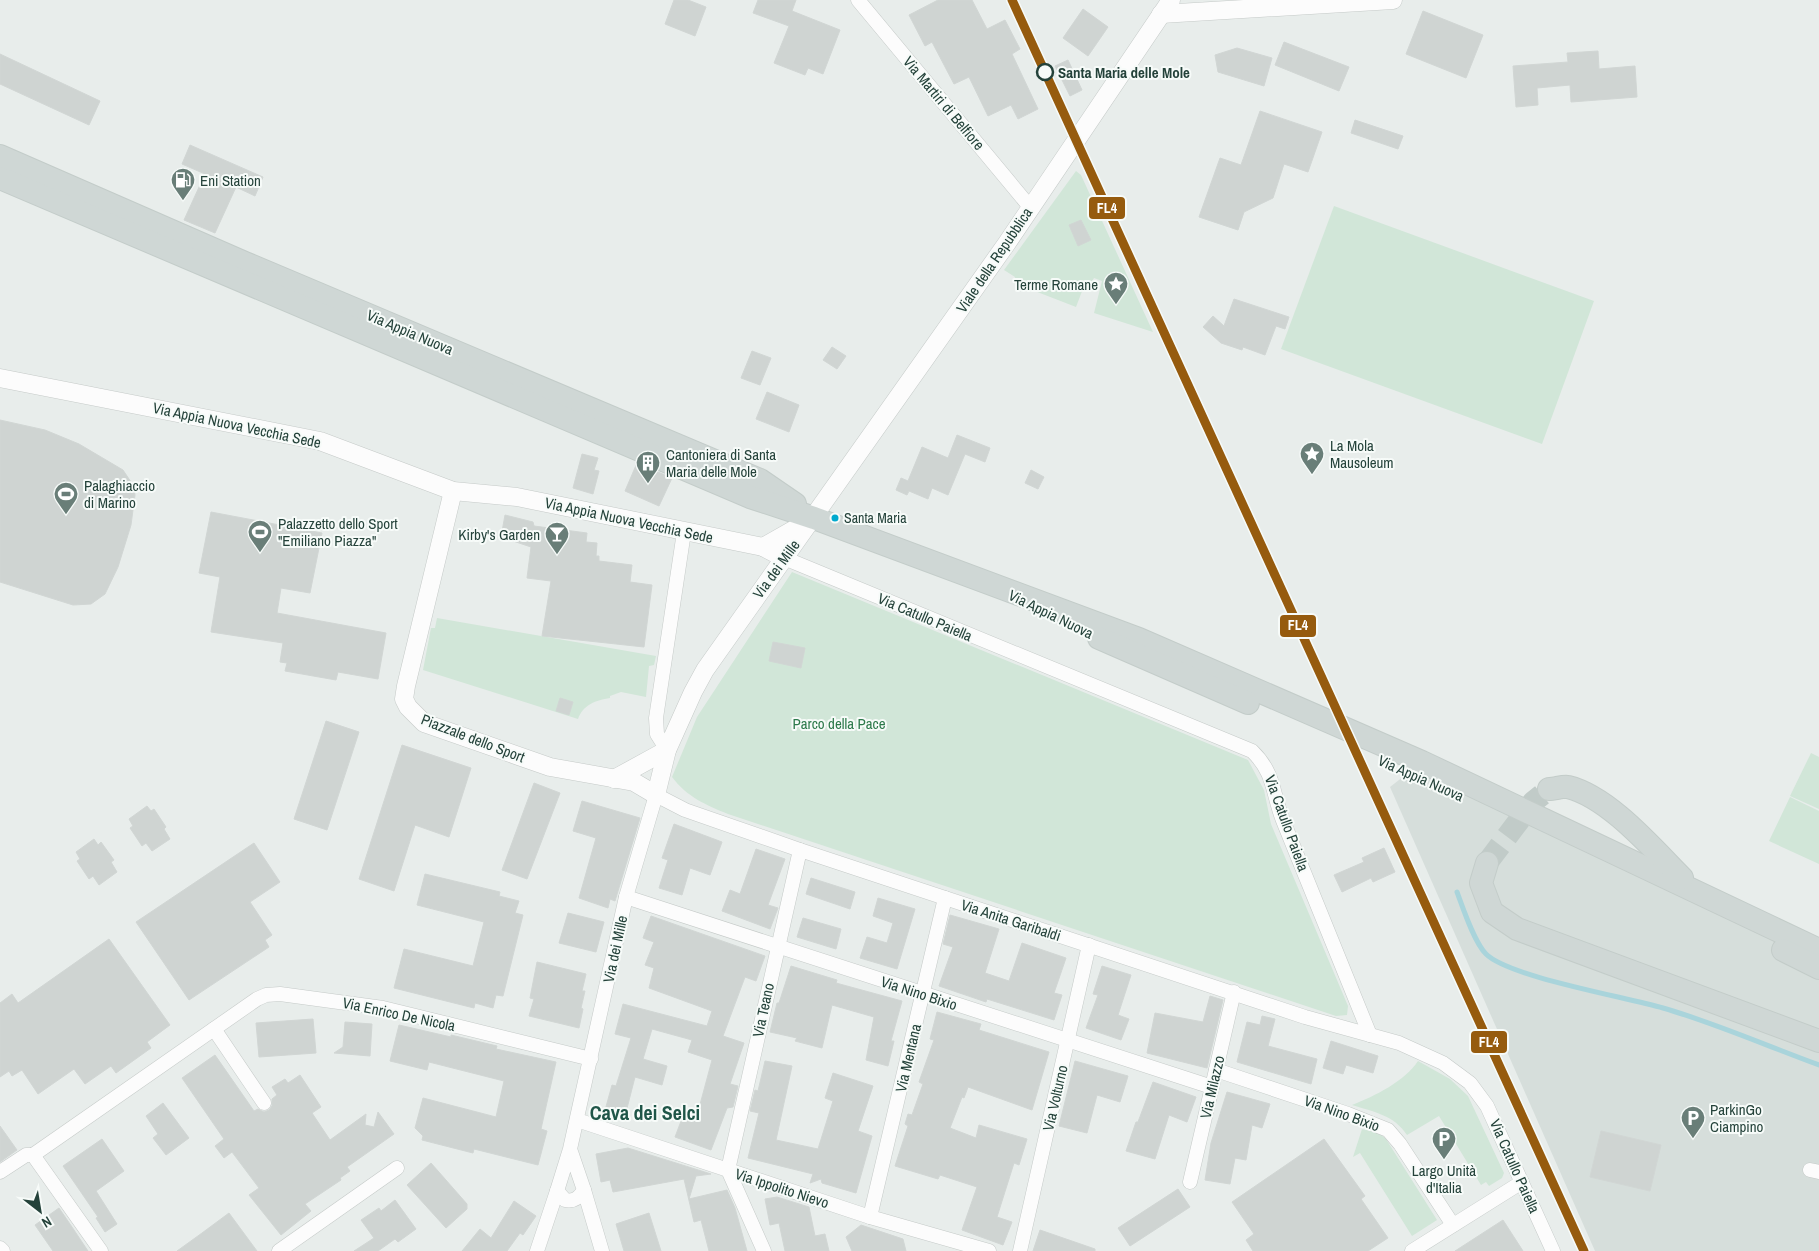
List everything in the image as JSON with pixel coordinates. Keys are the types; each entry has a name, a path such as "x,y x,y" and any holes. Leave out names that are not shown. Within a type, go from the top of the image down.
{"main road":[{"name":"Via Appia Nuova","path":"0,156 245,263 760,480 814,518"},
{"name":"Via Appia Nuova","path":"0,178 750,497 814,518 1139,639 1422,762 1819,950"},
{"name":"Via Appia Nuova","path":"993,585 1133,655 1414,774 1819,968"},
{"path":"1549,789 1567,787 1592,797 1630,826 1693,890"},
{"path":"1487,863 1481,883 1492,912 1517,929 1819,1041"}],"street":[{"name":"Via Martiri di Belfiore","path":"858,0 1030,207"},
{"path":"1166,7 1394,0"},
{"name":"Viale della Repubblica","path":"814,518 1007,243 1166,7"},
{"name":"Via Appia Nuova Vecchia Sede","path":"0,378 320,441 453,491 517,496 764,547 784,558"},
{"name":"Piazzale dello Sport","path":"453,491 406,686 404,699 408,707 424,723 550,767 634,782 656,795"},
{"path":"764,547 814,518"},
{"name":"Via dei Mille","path":"537,1251 550,1217 570,1149 626,897 667,750 705,670 814,518"},
{"path":"614,779 667,750 657,734 656,718 684,532"},
{"name":"Via Catullo Paiella","path":"784,558 1252,751 1260,758 1272,777 1281,816 1370,1035 1399,1043 1437,1060 1456,1070 1470,1083 1491,1112 1553,1251"},
{"name":"Via Anita Garibaldi","path":"656,795 685,810 800,850 1305,1017 1370,1035"},
{"name":"Via Teano","path":"728,1170 800,850"},
{"name":"Via Nino Bixio","path":"626,897 1212,1087"},
{"name":"Via Mentana","path":"870,1217 945,898"},
{"name":"Via Volturno","path":"1020,1251 1089,945"},
{"name":"Via Milazzo","path":"1190,1182 1234,992"},
{"name":"Via Enrico De Nicola","path":"0,1172 26,1155 33,1155 256,999 266,995 280,994 383,1008 591,1059"},
{"path":"214,1029 264,1103"},
{"name":"Via Nino Bixio","path":"1216,1070 1381,1126 1392,1134 1453,1225"},
{"name":"Via Ippolito Nievo","path":"577,1120 870,1217 989,1251"},
{"path":"570,1149 602,1251"},
{"path":"33,1155 101,1251"},
{"path":"279,1251 397,1168"},
{"path":"728,1170 764,1251"},
{"path":"1412,1251 1522,1182"},
{"path":"557,1191 565,1200 570,1201 576,1200 584,1190"},
{"path":"550,1217 570,1201"}],"shaded area":[{"path":"1422,762 1819,950 1819,1251 1595,1251 1390,787"}],"green space":[{"path":"1076,171 1081,175 1153,332 1094,313 1102,281 1094,278 1090,285 1084,286 1076,307 1014,283 1015,277 1004,270"},
{"path":"1334,206 1594,301 1542,444 1281,349"},
{"name":"Parco della Pace","path":"792,572 1248,760 1264,790 1271,824 1348,1006 1347,1015 1336,1016 728,814 705,804 684,790 672,777 697,717"},
{"path":"437,618 656,656 654,665 649,666 646,697 621,692 591,704 583,710 578,719 423,670 431,628 435,628"},
{"path":"1811,753 1819,757 1819,809 1790,796"},
{"path":"1790,797 1819,811 1819,864 1769,841"},
{"path":"1418,1061 1450,1079 1468,1096 1504,1173 1502,1178 1489,1186 1486,1182 1481,1185 1439,1116 1407,1135 1402,1128 1390,1119 1376,1112 1352,1105 1380,1092 1397,1081"},
{"path":"1362,1129 1379,1133 1386,1139 1437,1220 1412,1236 1360,1153 1353,1157"}],"building":[{"path":"674,0 688,0 706,7 695,36 665,24"},
{"path":"758,0 796,0 792,11 840,30 823,74 808,68 805,75 774,63 789,26 753,13"},
{"path":"938,0 972,0 987,29 1005,20 1020,49 1012,54 1038,109 1018,119 1011,105 988,116 969,77 954,84 932,42 925,46 909,15"},
{"path":"1083,9 1108,27 1088,56 1063,38"},
{"path":"1423,11 1483,35 1466,78 1406,54"},
{"path":"1284,42 1349,67 1339,91 1275,65"},
{"path":"1237,48 1272,58 1264,86 1218,72 1215,55"},
{"path":"1598,51 1599,69 1635,66 1637,97 1571,102 1570,85 1537,88 1538,105 1516,107 1513,66 1568,62 1567,53"},
{"path":"0,54 100,101 89,125 0,84"},
{"name":"Santa Maria delle Mole","path":"1068,60 1082,90 1070,96 1055,66"},
{"path":"1260,111 1322,132 1308,172 1284,164 1273,198 1244,212 1238,230 1199,217 1220,158 1241,165"},
{"path":"1355,120 1403,136 1398,149 1351,133"},
{"path":"190,145 263,177 255,196 236,187 215,233 184,220 205,174 182,164"},
{"path":"1081,220 1091,240 1078,246 1069,225"},
{"path":"1234,299 1289,317 1285,329 1276,326 1265,355 1243,347 1242,350 1221,343 1203,327 1213,316 1224,326"},
{"path":"832,347 846,356 837,369 823,360"},
{"path":"752,351 771,358 760,385 741,378"},
{"path":"767,392 799,405 789,432 756,419"},
{"name":"Palaghiaccio di Marino","path":"0,420 45,430 79,444 123,470 133,485 135,495 131,525 118,567 105,594 91,604 73,605 0,582"},
{"path":"957,435 990,448 985,462 965,454 948,495 932,488 928,499 909,491 907,495 896,490 901,478 908,481 922,447 948,458"},
{"path":"582,454 598,458 594,470 599,471 593,494 573,488"},
{"name":"Cantoniera di Santa Maria delle Mole","path":"637,463 672,478 659,506 625,491"},
{"path":"1031,470 1044,477 1038,489 1025,483"},
{"path":"211,512 322,533 310,593 281,588 277,613 386,633 378,679 338,672 336,680 285,671 287,663 280,662 283,643 211,632 220,577 199,573"},
{"path":"505,515 533,522 534,526 587,533 586,542 597,543 596,556 599,556 599,561 632,565 630,582 652,585 644,647 542,636 551,581 527,578 531,547 501,537"},
{"path":"773,642 805,648 801,668 769,661"},
{"path":"560,698 573,702 569,715 556,711"},
{"path":"326,721 359,732 327,830 294,819"},
{"path":"402,745 471,768 449,837 415,825 394,891 359,879"},
{"path":"534,783 560,793 527,879 502,870"},
{"path":"582,801 640,818 615,901 610,899 608,908 579,898 596,838 573,831"},
{"path":"147,806 151,811 154,809 166,827 164,829 170,839 152,851 146,843 142,846 130,828 133,826 129,819"},
{"path":"674,824 722,842 710,875 690,868 682,895 659,888 668,860 662,858"},
{"path":"94,839 98,845 101,842 114,860 111,862 117,872 99,885 93,876 89,879 77,861 80,859 76,852"},
{"path":"254,843 280,882 250,902 272,935 265,940 269,947 189,1000 136,922"},
{"path":"1384,848 1395,872 1373,882 1371,878 1342,892 1334,875 1364,862 1362,858"},
{"path":"756,849 785,859 768,905 778,908 770,929 722,911 730,890 740,894"},
{"path":"425,874 500,892 499,896 519,901 515,913 523,915 503,996 496,995 493,1008 475,1003 474,1008 394,988 404,949 473,966 484,922 417,905"},
{"path":"811,878 855,892 850,909 806,894"},
{"path":"878,898 915,909 897,969 860,958 867,937 887,943 893,923 873,916"},
{"path":"568,913 604,922 596,952 559,943"},
{"path":"950,915 999,929 985,973 1009,981 1022,943 1066,958 1054,993 1062,995 1054,1020 987,999 986,1002 939,986 953,947 943,944"},
{"path":"651,916 765,956 756,981 745,977 723,1036 744,1043 730,1084 738,1086 733,1107 727,1108 711,1150 675,1137 686,1108 698,1112 712,1060 688,1052 692,1040 652,1029 643,1059 667,1066 662,1085 635,1077 624,1120 604,1114 612,1085 616,1086 631,1038 615,1034 623,1004 707,1026 712,1011 649,988 654,968 645,965 654,942 643,938"},
{"path":"803,918 841,929 836,949 797,937"},
{"path":"109,939 170,1025 147,1042 151,1048 116,1073 111,1066 85,1084 74,1069 38,1094 22,1070 12,1076 9,1071 0,1077 0,1003 12,994 18,1003"},
{"path":"537,962 586,974 582,991 585,991 579,1028 529,1016 534,999 530,998"},
{"path":"791,966 837,980 836,983 902,1001 891,1041 894,1041 888,1066 866,1060 874,1017 832,1005 822,1048 795,1041 797,1038 770,1032 777,1003 779,1003"},
{"path":"1102,966 1131,975 1118,1015 1129,1019 1121,1040 1086,1028 1098,995 1093,994"},
{"path":"1210,996 1223,1000 1207,1068 1147,1053 1155,1013 1203,1022"},
{"path":"937,1012 981,1024 979,1030 1049,1052 1032,1110 968,1087 950,1128 976,1138 979,1125 1027,1139 1019,1165 1014,1163 997,1217 1012,1222 1003,1245 962,1230 977,1187 940,1175 938,1179 895,1166 908,1126 905,1124 908,1114 912,1115 923,1084 919,1082 934,1040 930,1039"},
{"path":"1262,1016 1275,1019 1268,1046 1317,1059 1311,1084 1237,1062 1247,1022 1260,1025"},
{"path":"313,1019 316,1053 259,1057 256,1023"},
{"path":"345,1022 372,1024 370,1056 334,1053 343,1047"},
{"path":"399,1025 451,1037 451,1035 497,1046 496,1049 556,1062 541,1129 547,1131 538,1165 474,1149 473,1153 422,1140 423,1136 415,1128 423,1098 496,1117 504,1081 429,1062 427,1070 390,1061"},
{"path":"1331,1041 1378,1056 1373,1073 1346,1065 1343,1074 1323,1068"},
{"path":"215,1055 254,1111 258,1109 264,1112 269,1110 272,1106 272,1099 277,1095 272,1087 285,1079 288,1083 300,1075 321,1107 312,1113 330,1140 366,1114 365,1125 374,1127 378,1112 394,1134 347,1167 350,1171 340,1178 341,1180 305,1204 311,1211 281,1235 249,1195 259,1188 232,1152 224,1158 215,1146 224,1139 182,1078"},
{"path":"765,1061 792,1066 776,1140 818,1149 833,1101 825,1098 833,1073 873,1086 858,1131 872,1136 856,1193 822,1183 821,1179 810,1183 813,1174 748,1158 759,1113 750,1111 755,1090 758,1091"},
{"path":"1075,1061 1128,1076 1120,1102 1097,1095 1087,1133 1059,1126"},
{"path":"1153,1082 1196,1097 1187,1122 1169,1115 1155,1159 1126,1151"},
{"path":"1227,1092 1270,1104 1262,1128 1252,1125 1246,1160 1235,1158 1230,1184 1205,1180 1211,1143"},
{"path":"163,1103 189,1138 166,1155 153,1138 158,1134 146,1116"},
{"path":"0,1126 17,1150 0,1162"},
{"path":"1601,1131 1661,1145 1650,1191 1590,1177"},
{"path":"102,1139 124,1171 96,1191 117,1224 105,1232 96,1218 98,1217 63,1166"},
{"path":"1324,1139 1365,1196 1361,1199 1388,1238 1368,1251 1253,1251 1246,1240 1254,1234 1232,1202"},
{"path":"628,1148 711,1174 696,1176 689,1199 727,1190 735,1208 747,1251 709,1251 701,1220 694,1222 684,1179 613,1192 610,1180 601,1182 596,1154"},
{"path":"431,1163 467,1204 467,1209 446,1228 407,1185"},
{"path":"1178,1189 1190,1207 1130,1246 1118,1228"},
{"path":"777,1197 809,1207 815,1236 825,1234 829,1251 785,1251 779,1223 770,1225 765,1199"},
{"path":"395,1200 416,1229 398,1242 395,1239 378,1251 354,1251 374,1238 361,1220 379,1208 381,1211"},
{"path":"514,1201 536,1216 523,1235 520,1233 507,1251 462,1251 480,1229 491,1238"},
{"path":"59,1208 88,1251 53,1251 35,1225"},
{"path":"229,1213 257,1251 177,1251 202,1233"},
{"path":"649,1213 661,1251 624,1251 616,1224"},
{"path":"1503,1220 1523,1251 1455,1251"},
{"path":"861,1225 903,1239 906,1251 852,1251 846,1237"},
{"path":"1040,1230 1095,1249 1095,1251 1033,1251"}],"waterway":[{"path":"1457,892 1477,942 1486,954 1499,962 1518,971 1569,986 1646,1003 1682,1014 1819,1065"}],"tunnel":[{"path":"1487,863 1533,802 1549,789"}],"transit line":[{"name":"FL4","path":"1012,0 1584,1251"}],"place":[{"name":"Santa Maria delle Mole","path":"1045,72"},
{"name":"Eni Station","path":"183,201"},
{"name":"Terme Romane","path":"1116,305"},
{"name":"La Mola Mausoleum","path":"1312,475"},
{"name":"Cantoniera di Santa Maria delle Mole","path":"648,484"},
{"name":"Palaghiaccio di Marino","path":"66,515"},
{"name":"Santa Maria","path":"835,518"},
{"name":"Palazzetto dello Sport \"Emiliano Piazza\"","path":"260,553"},
{"name":"Kirby's Garden","path":"557,555"},
{"name":"ParkinGo Ciampino","path":"1693,1139"},
{"name":"Largo Unità d'Italia","path":"1444,1160"}],"district":[{"name":"Cava dei Selci","path":"645,1112"}]}
